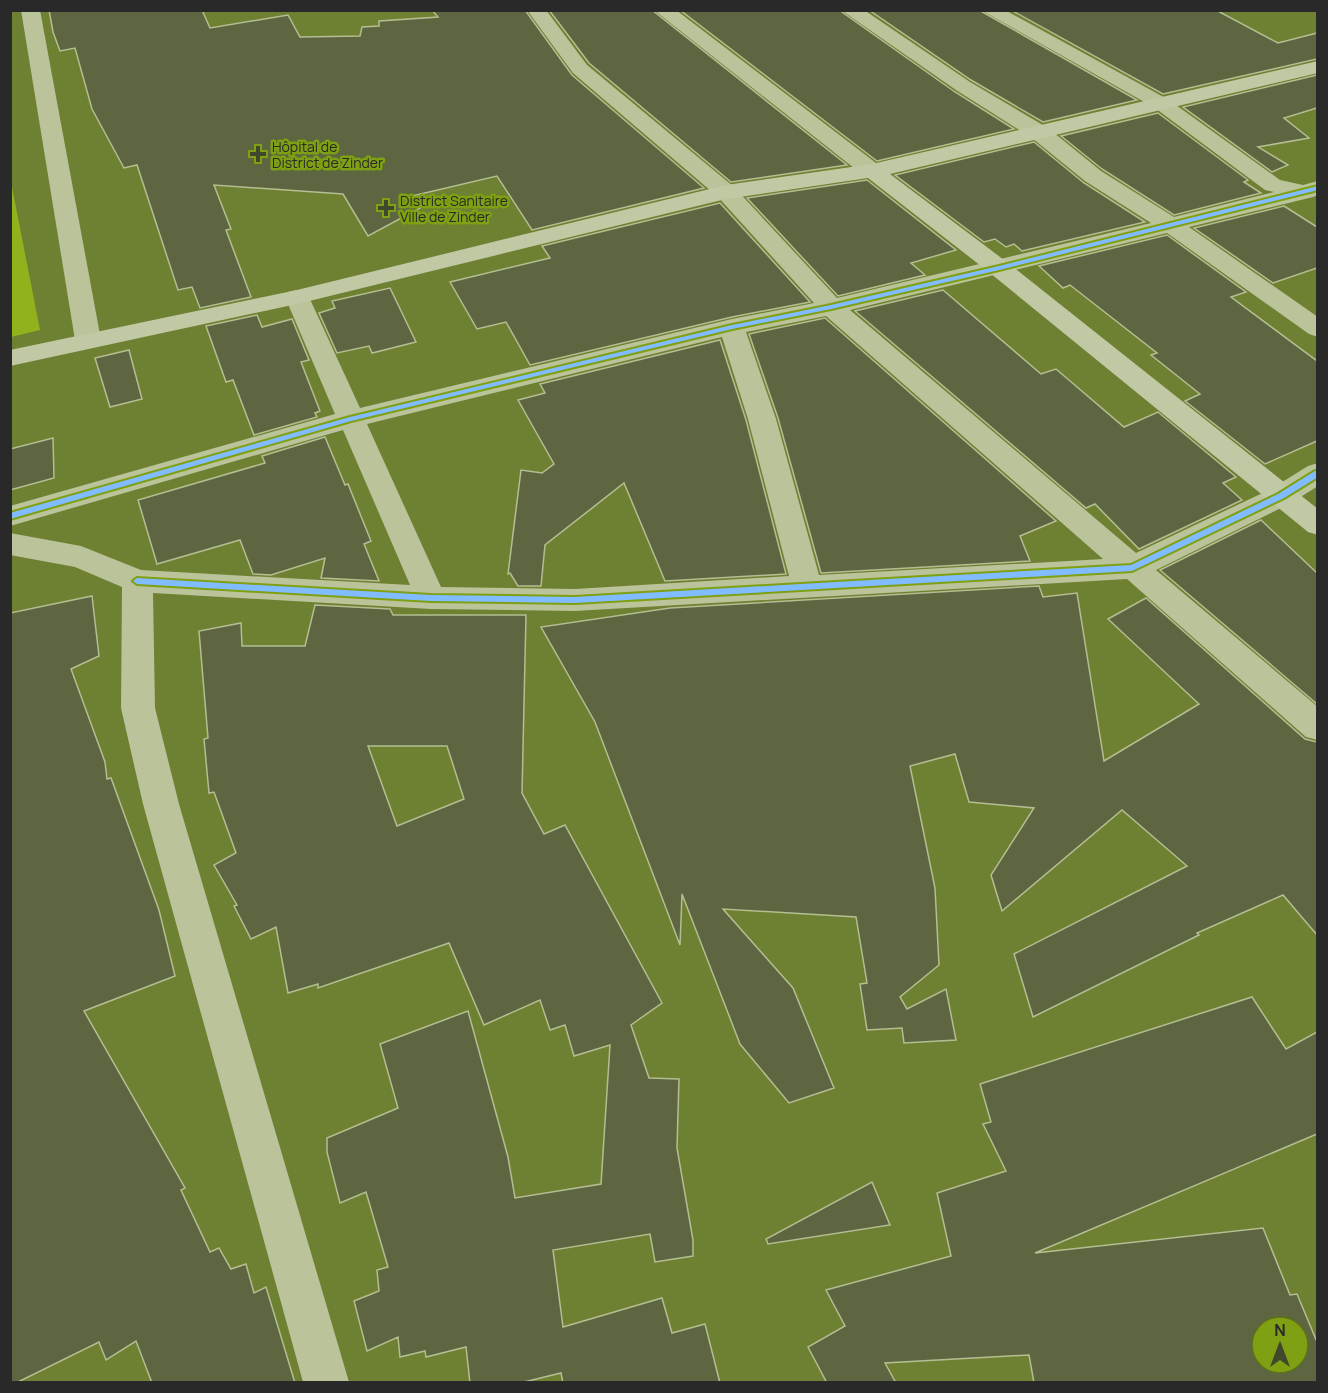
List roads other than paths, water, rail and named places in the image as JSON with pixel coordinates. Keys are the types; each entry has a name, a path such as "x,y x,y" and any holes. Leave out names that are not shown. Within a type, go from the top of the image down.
{"street":[{"path":"30,10 88,340"},
{"path":"536,10 580,69 726,192 831,307 1317,727"},
{"path":"663,10 999,268 1317,525"},
{"path":"849,10 963,86 1040,133 1093,176 1172,226 1317,328"},
{"path":"990,10 1162,104 1274,185 1314,193"},
{"path":"10,358 297,297 726,192 872,171 1317,67"},
{"path":"10,516 350,419 732,327 831,307 1314,193"},
{"path":"297,297 430,598"},
{"path":"732,327 762,419 807,586"},
{"path":"10,544 81,557 137,580 430,598 575,600 1132,568 1281,496 1317,473"},
{"path":"137,580 138,708 161,804 326,1383"}],"place":[{"name":"Hôpital de District de Zinder","path":"258,154"},
{"name":"District Sanitaire Ville de Zinder","path":"386,208"}]}
